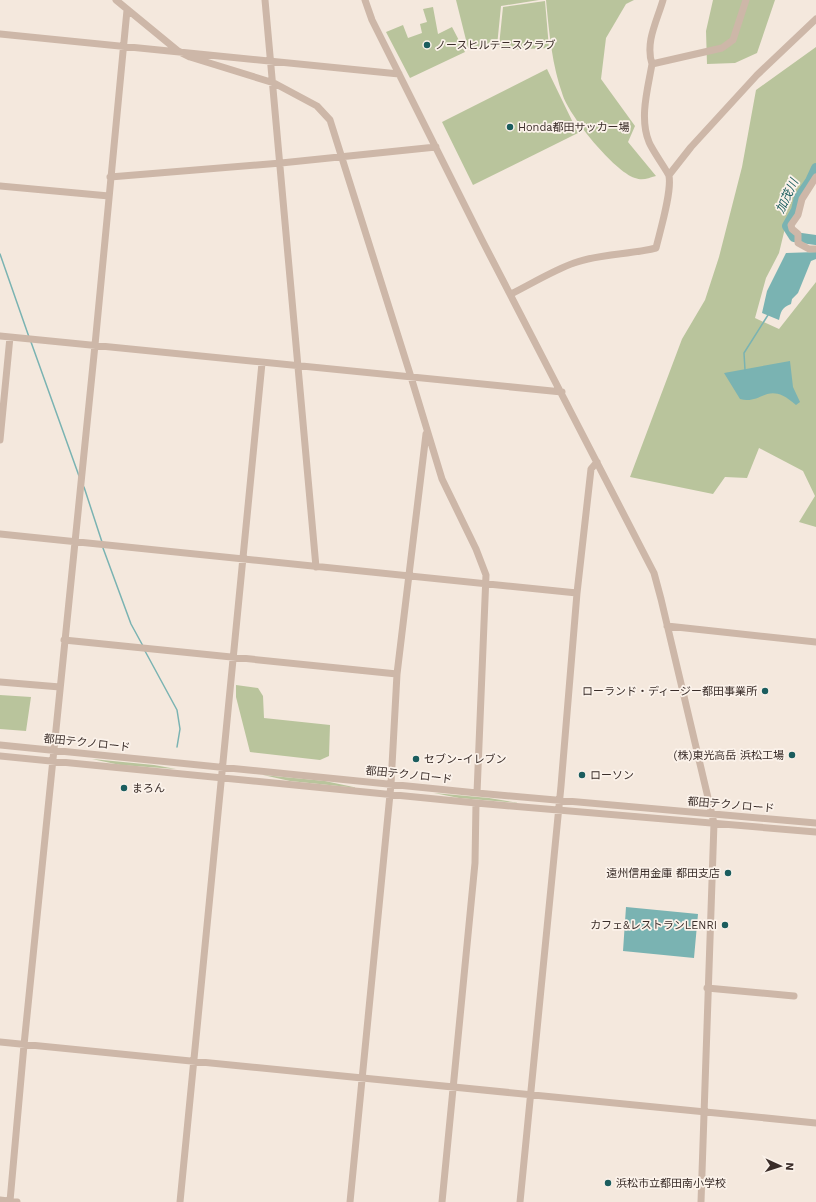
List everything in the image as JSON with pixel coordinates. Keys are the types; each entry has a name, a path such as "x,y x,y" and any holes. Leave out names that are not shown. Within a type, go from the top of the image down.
{"street":[{"path":"116,0 178,51 190,57 274,83 317,106 330,120 442,479 484,566 486,584 477,793"},
{"path":"266,0 316,567"},
{"path":"365,0 372,20 399,74 654,573 714,823 707,988 701,1202"},
{"path":"663,0 651,35 648,53 652,64 646,99 645,121 648,141 658,161 669,175"},
{"path":"652,64 722,48 733,40 746,0"},
{"path":"0,1200 14,1202 24,1045 95,345 108,196 127,10"},
{"path":"511,294 574,263 611,254 629,254 656,248 668,194 669,175 691,147 757,75 816,19"},
{"path":"0,34 399,74"},
{"path":"110,177 281,163 436,147"},
{"path":"816,177 802,199 798,215 791,225 792,229 798,234 798,243 809,249 816,249"},
{"path":"0,186 108,196"},
{"path":"0,336 562,392"},
{"path":"0,440 10,337"},
{"path":"180,1202 195,1062 262,363"},
{"path":"350,1202 391,784 397,674 427,430"},
{"path":"520,1202 560,801 577,593 591,469 598,462"},
{"path":"0,534 74,543 577,593"},
{"path":"667,626 816,642"},
{"path":"64,640 397,674"},
{"path":"0,682 60,687"},
{"name":"都田テクノロード","path":"0,745 560,801 816,823"},
{"name":"都田テクノロード","path":"0,756 222,776 476,803 816,832"},
{"path":"442,1202 474,863 476,803"},
{"path":"707,988 794,996"},
{"path":"0,1042 816,1123"}],"green space":[{"path":"456,0 539,0 501,6 497,46 468,48"},
{"path":"546,0 634,0 626,4 606,38 601,79 635,126 628,142 656,176 641,179 635,178 626,173 605,155 594,143 568,106 559,85 556,73"},
{"path":"713,0 775,0 757,53 735,63 707,64 706,31"},
{"path":"545,1 549,48 503,50 499,46 503,7"},
{"name":"ノースヒルテニスクラブ","path":"433,7 438,34 452,27 465,52 410,78 386,32 403,25 408,38 422,33 420,24 427,22 423,9"},
{"path":"816,47 816,170 786,224 779,253 766,278 755,318 779,329 816,282 816,527 799,522 815,496 803,471 759,448 747,478 725,477 713,494 630,477 682,339 705,300 719,257 742,167 756,90"},
{"name":"Honda都田サッカー場","path":"547,69 578,133 473,185 442,122"},
{"path":"236,685 258,688 263,696 264,718 330,725 329,756 320,760 250,752 236,697"},
{"path":"0,695 31,697 26,731 0,729"},
{"path":"92,759 154,765 176,769 120,765"},
{"path":"263,775 325,781 358,788 290,781"},
{"path":"434,793 489,798 519,803 459,798"}],"water":[{"path":"816,252 816,259 811,261 798,293 792,299 791,304 782,310 779,320 762,313 767,291 786,253"},
{"path":"790,361 793,387 800,402 796,405 778,394 772,393 754,399 740,399 724,373"},
{"path":"626,907 698,914 694,958 623,951"}],"waterway":[{"name":"加茂川","path":"816,168 810,181 799,197 796,210 787,226 794,237 816,240"},
{"path":"0,254 29,337"},
{"path":"745,370 744,353 768,315"},
{"path":"31,342 79,476"},
{"path":"84,487 102,542"},
{"path":"103,548 131,624 143,646"},
{"path":"145,651 177,710 180,729 177,747"}],"place":[{"name":"ノースヒルテニスクラブ","path":"427,45"},
{"name":"Honda都田サッカー場","path":"510,127"},
{"name":"ローランド・ディージー都田事業所","path":"765,691"},
{"name":"(株)東光高岳 浜松工場","path":"792,755"},
{"name":"セブン-イレブン","path":"416,759"},
{"name":"ローソン","path":"582,775"},
{"name":"まろん","path":"124,788"},
{"name":"遠州信用金庫 都田支店","path":"728,873"},
{"name":"カフェ&レストランLENRI","path":"725,925"},
{"name":"浜松市立都田南小学校","path":"608,1183"}]}
